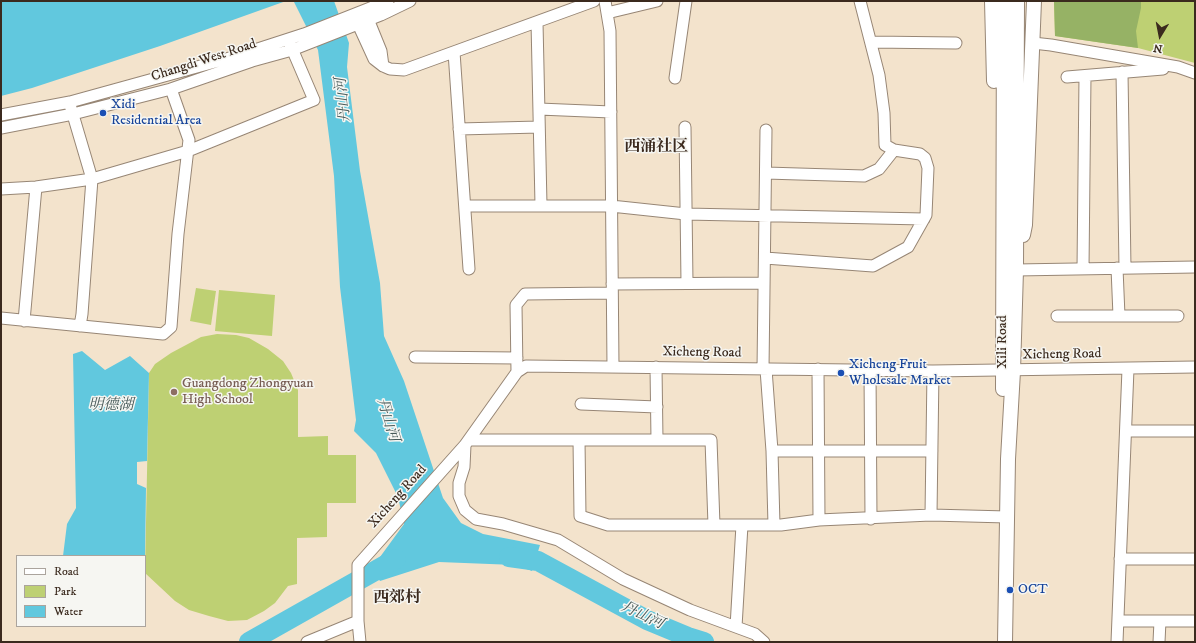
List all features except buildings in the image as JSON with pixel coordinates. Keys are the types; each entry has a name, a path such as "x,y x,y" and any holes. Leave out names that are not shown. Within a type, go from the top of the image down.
{"main road":[{"path":"992,1 997,228 1011,266"},
{"path":"1004,1 1010,42"},
{"path":"1010,42 1017,1"},
{"path":"1011,266 1025,225 1034,1"},
{"name":"Xili Road","path":"996,642 1003,517 1011,266 1010,42"},
{"name":"Xili Road","path":"1003,517 1004,642"}],"street":[{"name":"Changdi West Road","path":"357,21 388,1"},
{"name":"Changdi West Road","path":"1,128 73,114 171,89 252,61 290,45 410,1"},
{"path":"357,21 381,51 383,66 390,69 404,70 594,1"},
{"path":"604,1 610,31 613,367"},
{"path":"607,13 657,1"},
{"path":"675,78 686,1"},
{"path":"765,258 873,266 908,247 926,215 928,168 925,158 920,154 894,150 885,145 884,112 880,75 860,1"},
{"path":"538,22 541,205"},
{"path":"871,42 956,43"},
{"path":"1033,43 1178,67 1195,73"},
{"name":"Changdi West Road","path":"1,115 70,102 290,45"},
{"path":"1,189 36,187 92,179 188,151 314,100 290,45"},
{"path":"454,52 469,268"},
{"path":"1067,77 1178,67"},
{"path":"1119,316 1121,268 1122,72"},
{"path":"1083,269 1085,76"},
{"path":"1,318 163,334 170,327 178,234 189,140 171,89"},
{"path":"70,102 92,179 80,326"},
{"path":"539,109 610,112"},
{"path":"459,129 539,127"},
{"path":"685,127 687,283"},
{"path":"766,130 764,283 765,369 772,451 774,525"},
{"path":"766,173 864,176 879,169 894,150"},
{"path":"24,321 36,187"},
{"path":"465,206 611,206 686,214 924,220"},
{"path":"1011,266 1083,269 1195,267"},
{"path":"517,372 516,305 526,294 687,283 764,283"},
{"path":"1057,316 1178,316"},
{"path":"415,358 517,358"},
{"name":"Xicheng Road","path":"360,642 358,621 358,565 452,460 467,442 517,372 526,366 933,371 1195,367"},
{"path":"656,368 657,440"},
{"path":"818,369 819,520"},
{"path":"1117,642 1128,369"},
{"path":"870,370 871,519"},
{"path":"931,515 933,371"},
{"path":"582,404 657,407"},
{"path":"1126,432 1195,431"},
{"path":"579,440 580,516 608,525 774,525 819,520 871,519 931,515 1003,517"},
{"path":"714,525 711,440 467,442 464,467 459,483 459,496 465,510 476,519 503,524 558,540 623,579 690,610 755,634 764,642"},
{"path":"772,451 932,451"},
{"path":"736,628 742,525"},
{"path":"1120,559 1195,559"},
{"path":"307,642 358,621"},
{"path":"1118,621 1195,621"},
{"path":"1159,642 1160,621"}],"green space":[{"path":"1054,1 1195,1 1195,63 1138,48 1055,36"},
{"path":"1054,1 1141,1 1136,31 1138,48 1055,36"},
{"path":"196,288 216,291 211,325 190,321"},
{"path":"219,290 275,295 272,336 215,331"},
{"path":"217,334 236,335 249,338 268,349 283,361 291,373 298,390 298,437 328,436 328,455 356,455 356,503 327,503 327,537 297,538 297,584 288,586 275,603 247,620 228,621 189,610 175,601 146,574 149,373 155,364 171,353 201,337"}],"water":[{"path":"1,1 286,1 160,46 32,88 1,96"},
{"path":"289,1 334,1 349,43 347,67 360,171 380,283 384,336 404,381 443,498 461,523 483,534 540,545 532,571 515,565 439,562 380,581 369,565 380,557 404,524 398,497 376,453 354,431 356,420 340,287 334,176 318,50 294,2"},
{"name":"明德湖","path":"82,351 105,370 130,356 149,373 147,461 137,462 137,484 146,488 145,555 63,555 67,524 76,508 73,354"}],"waterway":[{"name":"丹山河","path":"509,557 538,561 647,620 704,642"},
{"path":"249,642 396,559"}],"place":[{"name":"Xidi Residential Area","path":"103,113"},
{"name":"Xicheng Fruit Wholesale Market","path":"841,373"},
{"name":"Guangdong Zhongyuan High School","path":"174,392"},
{"name":"OCT","path":"1010,590"}],"district":[{"name":"西涌社区","path":"656,148"},
{"name":"西郊村","path":"397,599"}]}
